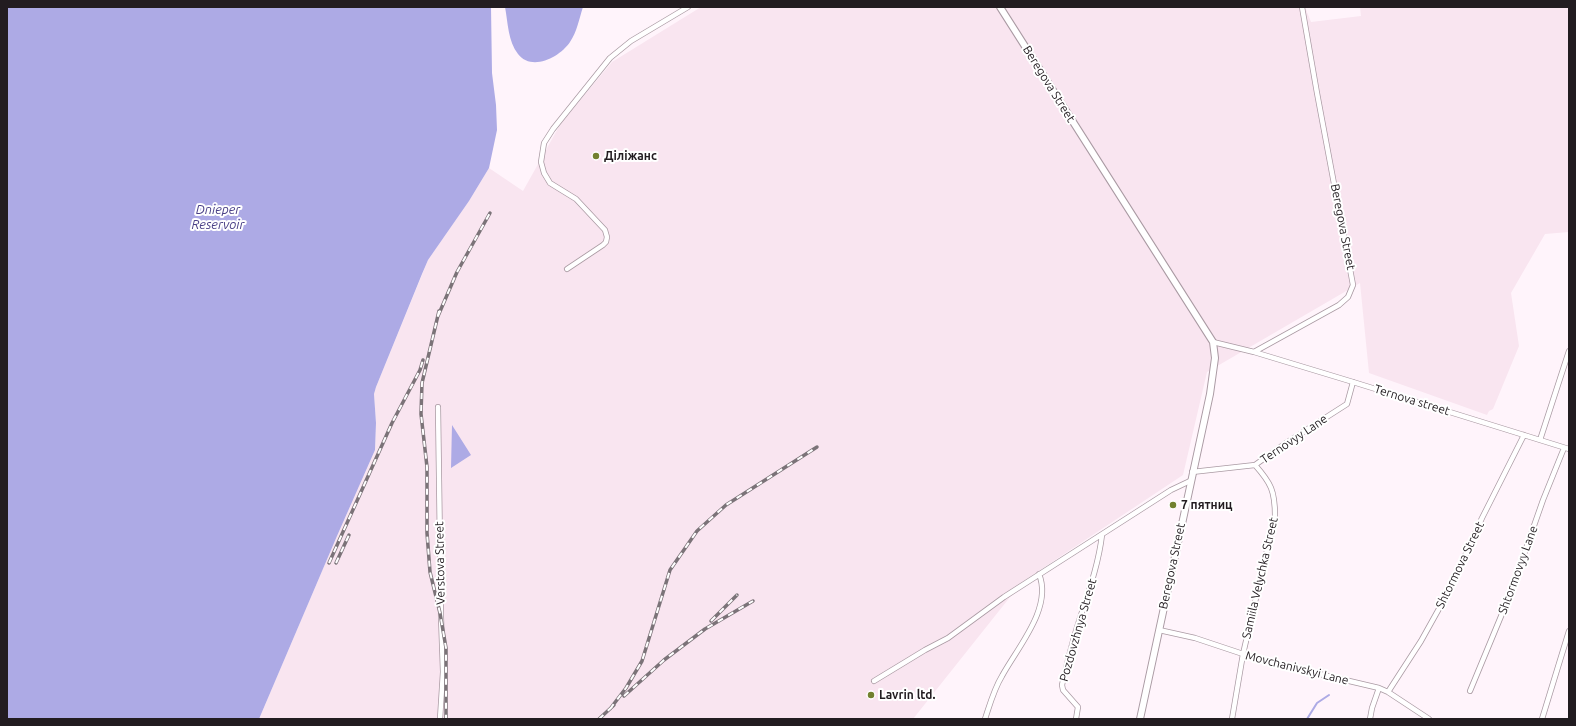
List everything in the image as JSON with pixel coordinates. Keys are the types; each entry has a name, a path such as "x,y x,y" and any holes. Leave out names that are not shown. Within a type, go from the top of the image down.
{"street":[{"path":"567,270 603,245 606,242 607,237 605,230 589,211 565,191 550,183 544,173 541,162 544,143 553,129 610,58 630,41 688,7"},
{"name":"Beregova Street","path":"1000,7 1213,342 1215,358 1214,373 1140,719"},
{"name":"Beregova Street","path":"1254,352 1339,305 1348,297 1353,285 1316,94 1302,7"},
{"path":"1213,342 1254,352"},
{"path":"1540,440 1569,351"},
{"name":"Ternova street","path":"1254,352 1567,449"},
{"name":"Ternovyy Lane","path":"1192,472 1255,465 1286,443 1347,404 1353,382"},
{"name":"Verstova Street","path":"438,407 443,672 440,719"},
{"name":"Shtormova Street","path":"1388,692 1421,641 1450,589 1482,518 1524,435"},
{"name":"Shtormovyy Lane","path":"1470,691 1509,597 1543,500 1567,449"},
{"name":"Samiila Velychka Street","path":"1232,719 1243,654 1275,516 1275,497 1267,478 1255,465"},
{"path":"874,680 948,638 1004,597 1039,574 1172,490 1190,481"},
{"name":"Pozdovzhnya Street","path":"1076,719 1078,707 1063,690 1062,685 1075,635 1091,586 1101,546 1102,535"},
{"path":"985,719 992,697 1001,677 1030,631 1037,615 1041,599 1041,581 1039,574"},
{"name":"Movchanivskyi Lane","path":"1159,630 1196,638 1243,654 1294,668 1379,688 1388,692 1429,719"},
{"path":"1542,719 1569,631"},
{"path":"1370,719 1379,688"}],"shaded area":[{"path":"701,7 1305,7 1311,22 1361,16 1360,7 1569,7 1569,232 1545,234 1511,293 1519,346 1493,409 1489,411 1487,415 1369,373 1360,283 1207,372 1183,475 1022,582 913,719 259,719 375,450 376,423 374,394 428,260 469,201 489,168 523,191 561,123 612,62"}],"water":[{"name":"Dnieper Reservoir","path":"7,7 491,7 492,73 497,130 489,168 469,201 428,260 422,274 374,394 376,423 375,450 259,719 7,719"},
{"path":"505,7 583,7 578,25 570,42 565,48 560,53 546,60 531,62 518,54 512,43"},
{"path":"452,425 471,455 451,468"}],"waterway":[{"path":"1307,719 1317,703 1329,695"}],"railway":[{"path":"438,316 457,272 490,213"},
{"path":"439,311 422,383 421,414 427,467 427,533 430,572 440,613 446,648 446,719"},
{"path":"329,563 392,423 420,370 423,360"},
{"path":"610,709 626,688 642,661 670,570 697,531 726,505 817,447"},
{"path":"336,563 349,535"},
{"path":"711,621 737,595"},
{"path":"624,696 664,660 705,629 753,601"},
{"path":"599,719 614,705"}],"place":[{"name":"Діліжанс","path":"596,156"},
{"name":"7 пятниц","path":"1173,505"},
{"name":"Lavrin ltd.","path":"871,695"}]}
